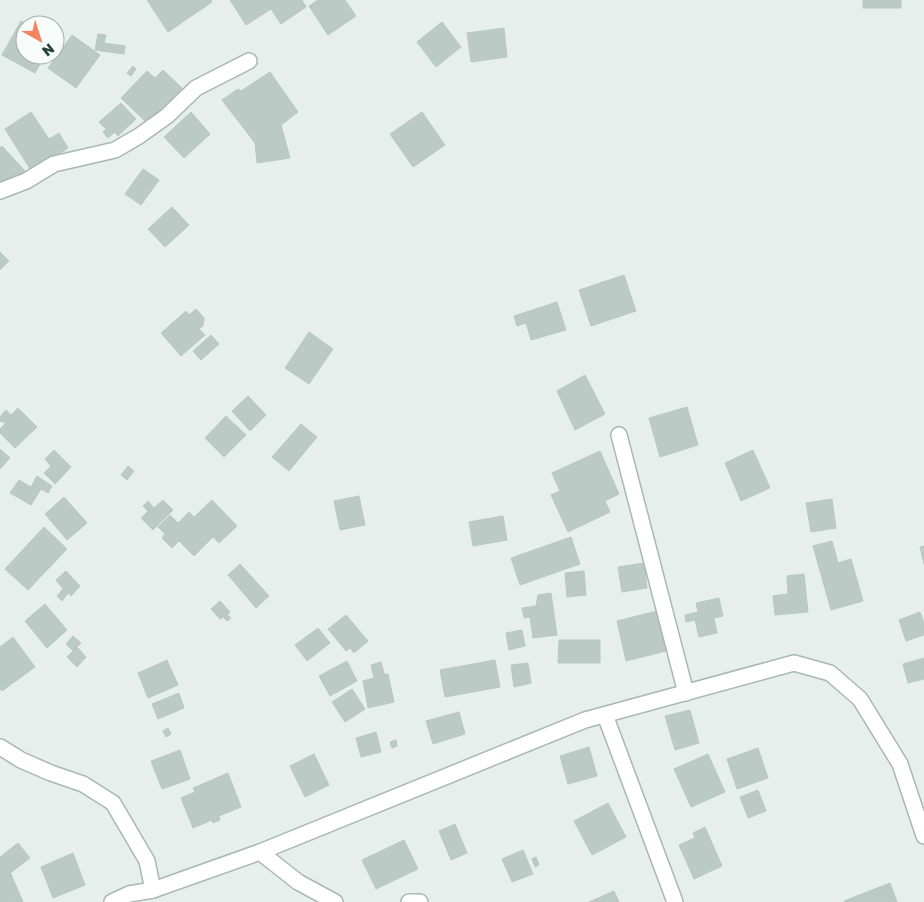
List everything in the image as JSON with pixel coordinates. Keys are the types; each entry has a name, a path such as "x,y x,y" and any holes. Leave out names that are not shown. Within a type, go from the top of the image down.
{"street":[{"path":"0,191 26,181 54,164 115,150 167,116 196,88 249,61"},
{"path":"619,435 686,693"},
{"path":"112,902 129,894 153,890 260,852 576,724 794,663 830,673 860,699 900,764 924,836"},
{"path":"605,715 675,902"},
{"path":"0,747 21,760 83,784 113,804 146,861 153,890"},
{"path":"260,852 298,882 335,902"},
{"path":"409,902 420,902"}],"building":[{"path":"147,0 211,0 212,2 168,32"},
{"path":"230,0 302,0 306,7 281,24 271,9 246,25"},
{"path":"318,0 345,0 356,16 328,35 309,6"},
{"path":"863,0 901,0 901,8 863,8"},
{"path":"442,22 461,47 436,67 417,42"},
{"path":"504,28 507,57 471,62 467,33"},
{"path":"15,32 15,62 2,55"},
{"path":"98,34 106,35 104,43 125,46 124,54 95,50"},
{"path":"72,35 100,55 76,88 48,68 50,65 65,65 65,45"},
{"path":"20,65 39,65 35,73"},
{"path":"133,66 136,69 131,76 127,73"},
{"path":"163,70 182,88 148,124 121,98 147,71 155,78"},
{"path":"270,72 298,112 281,125 290,158 257,163 255,143 222,100 238,89 241,91"},
{"path":"121,103 136,119 118,136 115,132 108,138 103,132 106,129 99,122"},
{"path":"31,112 49,139 59,133 68,148 32,172 5,129"},
{"path":"191,112 210,134 184,158 164,137"},
{"path":"422,112 445,145 413,167 390,134"},
{"path":"2,146 25,171 6,187 0,180 0,148"},
{"path":"143,169 159,180 141,205 125,194"},
{"path":"172,207 189,225 165,247 148,229"},
{"path":"0,252 9,261 0,270"},
{"path":"624,275 636,311 591,326 579,290"},
{"path":"557,302 566,330 531,340 526,323 517,326 514,316"},
{"path":"196,309 204,318 203,326 199,329 205,335 181,356 161,333 186,311 189,315"},
{"path":"309,332 333,349 309,384 285,368"},
{"path":"211,335 219,344 201,360 193,351"},
{"path":"585,375 605,414 575,430 557,391"},
{"path":"248,396 266,415 250,431 232,411"},
{"path":"687,407 698,445 660,457 649,418"},
{"path":"18,408 37,427 15,448 0,433 0,429 6,423 0,421 0,417 6,410 11,415"},
{"path":"226,416 246,435 224,457 205,438"},
{"path":"301,424 317,437 289,471 272,457"},
{"path":"0,449 10,458 0,469"},
{"path":"54,450 71,467 55,484 44,473 51,466 45,459"},
{"path":"753,450 770,488 741,501 725,463"},
{"path":"600,451 619,494 605,501 610,512 568,532 551,495 560,491 552,473"},
{"path":"128,466 134,471 127,480 121,475"},
{"path":"37,476 52,486 48,493 41,489 31,505 10,493 19,480 31,487"},
{"path":"359,496 365,525 340,530 334,501"},
{"path":"64,497 87,523 67,540 45,514"},
{"path":"832,499 836,528 811,532 806,503"},
{"path":"163,500 173,510 153,530 141,518 148,511 143,506 148,501 154,508"},
{"path":"212,500 237,526 219,543 213,537 194,556 179,541 172,548 162,538 165,534 158,527 170,515 178,523 189,512 194,517"},
{"path":"503,516 507,540 473,546 469,522"},
{"path":"44,527 67,549 28,590 5,569"},
{"path":"571,537 580,564 520,585 511,558"},
{"path":"832,541 838,563 851,559 863,601 831,610 813,546"},
{"path":"924,546 924,564 920,547"},
{"path":"644,563 647,588 622,592 618,567"},
{"path":"240,564 269,596 256,608 228,575"},
{"path":"66,571 80,586 71,596 68,593 62,601 57,596 63,589 56,580"},
{"path":"584,571 586,595 567,597 565,573"},
{"path":"804,574 808,612 775,615 773,596 788,594 787,576"},
{"path":"551,593 557,635 533,638 530,617 524,618 522,608 536,606 538,595"},
{"path":"719,598 723,616 714,618 717,633 699,637 695,620 686,622 685,615 698,612 696,603"},
{"path":"220,601 230,612 227,615 231,618 227,621 223,617 220,619 211,609"},
{"path":"45,604 67,630 47,648 25,621"},
{"path":"657,611 666,651 626,661 617,621"},
{"path":"920,612 924,623 924,635 906,641 899,620"},
{"path":"346,615 368,641 354,653 350,648 346,651 328,629"},
{"path":"318,628 330,643 307,661 295,645"},
{"path":"522,630 525,646 509,650 506,633"},
{"path":"73,636 81,643 77,647 86,657 77,667 67,657 73,651 66,644"},
{"path":"13,637 35,667 2,691 0,689 0,647"},
{"path":"559,640 600,640 600,663 558,663"},
{"path":"924,658 924,679 908,683 903,664"},
{"path":"167,660 178,685 148,698 138,673"},
{"path":"495,660 500,687 445,697 440,670"},
{"path":"347,661 357,681 330,696 319,676"},
{"path":"381,662 384,674 388,674 394,702 368,708 363,681 374,678 371,665"},
{"path":"528,663 531,683 514,687 511,665"},
{"path":"352,689 365,709 345,722 332,702"},
{"path":"179,693 184,708 158,719 152,704"},
{"path":"690,710 699,743 675,750 665,716"},
{"path":"459,712 465,734 433,744 426,721"},
{"path":"168,728 171,734 166,737 163,731"},
{"path":"376,732 381,752 361,757 356,738"},
{"path":"396,740 397,746 392,748 390,742"},
{"path":"589,747 597,776 568,784 560,756"},
{"path":"758,748 768,778 737,789 727,759"},
{"path":"180,750 190,779 162,789 151,761"},
{"path":"314,754 329,785 305,797 290,766"},
{"path":"708,754 725,792 691,807 674,769"},
{"path":"228,773 241,807 219,816 220,820 213,823 212,820 193,828 181,798 195,792 193,788"},
{"path":"758,790 766,811 748,818 740,797"},
{"path":"608,803 626,837 592,855 574,821"},
{"path":"455,824 467,853 451,860 439,831"},
{"path":"705,827 722,866 694,879 679,845 695,838 693,833"},
{"path":"404,840 418,869 376,889 362,860"},
{"path":"18,843 30,858 0,881 0,857"},
{"path":"523,850 533,874 512,882 502,859"},
{"path":"73,853 85,885 53,898 41,867"},
{"path":"536,857 539,865 535,867 532,859"},
{"path":"10,872 23,902 0,902 0,876"},
{"path":"890,883 897,902 844,901"},
{"path":"614,891 619,902 589,902"}]}
